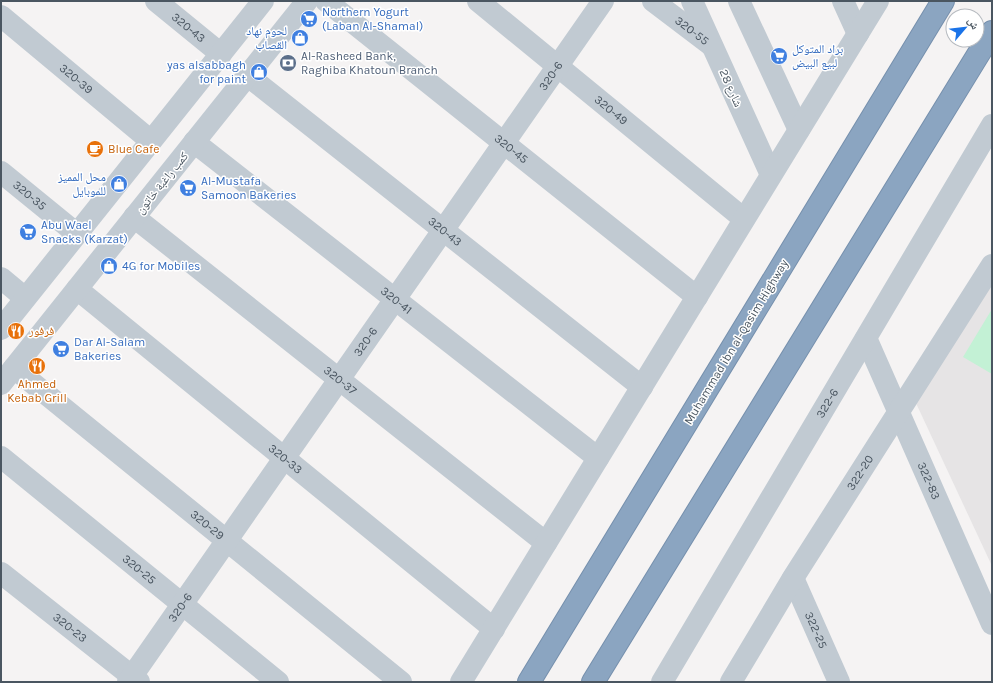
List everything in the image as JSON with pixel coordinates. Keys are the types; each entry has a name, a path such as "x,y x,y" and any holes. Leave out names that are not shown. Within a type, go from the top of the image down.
{"highway":[{"name":"Muhammad ibn al-Qasim Highway","path":"529,682 943,1"},
{"path":"593,682 992,32"}],"street":[{"name":"320-43","path":"156,1 221,54"},
{"path":"1,329 263,1"},
{"name":"كمب راغبة خاتون","path":"7,376 308,1"},
{"name":"320-45","path":"326,1 697,297"},
{"name":"320-49","path":"478,1 744,219"},
{"name":"320-6","path":"133,680 182,605 603,1"},
{"name":"320-55","path":"653,1 712,46"},
{"name":"شارع 28","path":"692,1 771,175"},
{"path":"739,1 799,130"},
{"path":"844,1 858,34"},
{"path":"461,682 878,1"},
{"name":"320-39","path":"1,16 151,141"},
{"name":"320-43","path":"248,76 642,387"},
{"name":"322-6","path":"662,682 992,125"},
{"name":"320-41","path":"194,142 598,458"},
{"name":"320-35","path":"1,172 77,234"},
{"name":"320-37","path":"134,217 546,543"},
{"name":"322-20","path":"731,682 793,578 899,414 992,265"},
{"path":"1,278 25,298"},
{"name":"320-33","path":"77,289 494,629"},
{"name":"322-83","path":"866,338 992,624"},
{"name":"320-29","path":"7,376 227,541 401,682"},
{"name":"320-25","path":"1,457 278,682"},
{"name":"320-23","path":"1,573 133,680"},
{"name":"322-25","path":"793,578 839,682"}],"shaded area":[{"path":"992,279 992,566 915,401"}],"green space":[{"path":"992,309 992,374 963,357"}],"place":[{"name":"Northern Yogurt (Laban Al-Shamal)","path":"309,19"},
{"name":"لحوم نهاد القصاب","path":"300,38"},
{"name":"براد المتوكل لبيع البيض","path":"779,56"},
{"name":"Al-Rasheed Bank, Raghiba Khatoun Branch","path":"288,63"},
{"name":"yas alsabbagh for paint","path":"259,72"},
{"name":"Blue Cafe","path":"95,149"},
{"name":"محل المميز للموبايل","path":"119,184"},
{"name":"Al-Mustafa Samoon Bakeries","path":"188,188"},
{"name":"Abu Wael Snacks (Karzat)","path":"28,232"},
{"name":"4G for Mobiles","path":"109,266"},
{"name":"فرفور","path":"16,331"},
{"name":"Dar Al-Salam Bakeries","path":"61,349"},
{"name":"Ahmed Kebab Grill","path":"37,366"}]}
